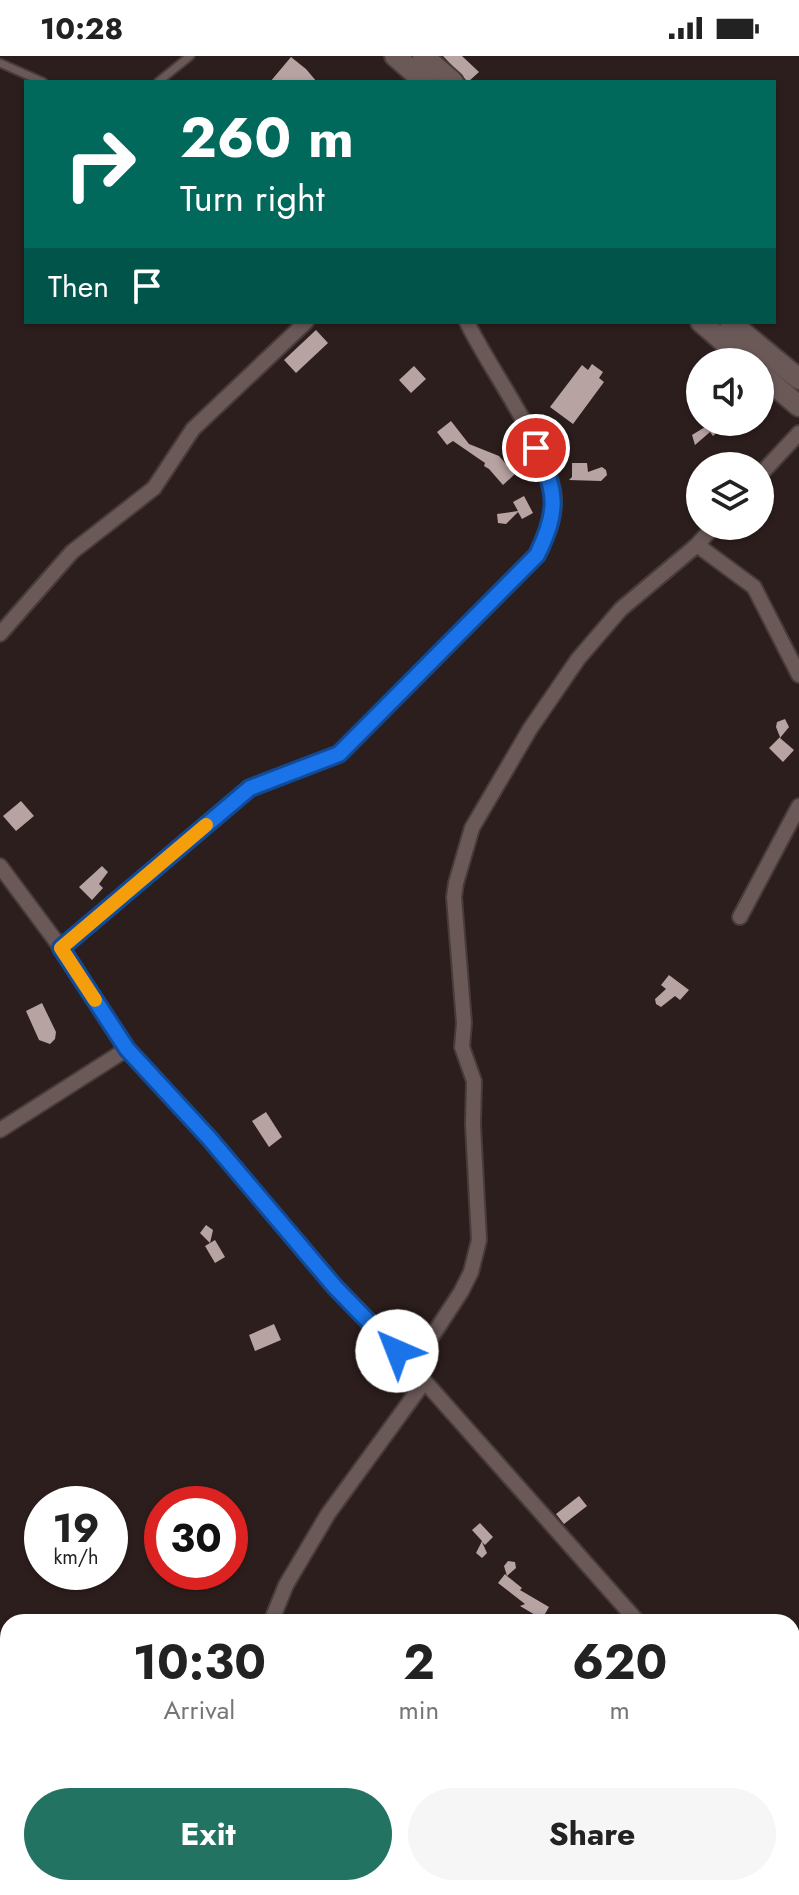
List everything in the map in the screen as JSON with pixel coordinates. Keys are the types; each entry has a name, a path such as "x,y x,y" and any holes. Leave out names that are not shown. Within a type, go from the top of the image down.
{"main road":[{"path":"395,56 423,80"},
{"path":"423,56 451,80"},
{"path":"703,324 731,348"},
{"path":"732,324 799,379"},
{"path":"774,385 799,406"}],"street":[{"path":"0,634 72,552 154,488 193,429 304,324"},
{"path":"61,948 250,788 339,754 537,555 550,528 554,499 546,469 526,426 468,324"},
{"path":"774,460 799,433"},
{"path":"412,1367 461,1292 471,1272 479,1240 474,1081 462,1047 464,1023 454,897 472,828 530,729 578,659 621,609 701,540"},
{"path":"697,545 754,587 799,675"},
{"path":"740,917 799,806"},
{"path":"0,866 61,948 127,1049 209,1138 335,1287 412,1367 631,1614"},
{"path":"0,1130 127,1049"},
{"path":"274,1614 286,1585 328,1514 424,1382"}],"lane":[{"path":"160,80 190,56"},
{"path":"0,63 38,80"}],"building":[{"path":"443,56 462,56 479,72 466,80"},
{"path":"291,57 315,80 272,80"},
{"path":"316,330 328,343 296,373 284,360"},
{"path":"592,364 603,372 599,378 604,382 573,424 550,407 582,365 588,370"},
{"path":"414,366 426,379 411,393 399,380"},
{"path":"451,421 469,444 499,456 515,474 503,485 484,466 485,463 453,441 447,445 437,432"},
{"path":"692,436 705,436 695,445"},
{"path":"572,463 587,463 588,472 602,467 607,475 601,481 569,480 572,477"},
{"path":"524,496 533,513 522,519 518,512 506,524 498,523 497,514 518,511 513,502"},
{"path":"785,719 789,727 780,738 794,750 783,762 769,748 780,737 777,722"},
{"path":"21,801 34,816 16,831 3,816"},
{"path":"102,866 108,872 99,884 103,888 92,900 79,887"},
{"path":"669,975 689,990 680,1000 675,996 661,1007 655,999 666,989 661,985"},
{"path":"42,1003 56,1032 50,1044 39,1040 26,1011"},
{"path":"266,1112 282,1137 269,1147 252,1121"},
{"path":"206,1225 213,1230 210,1243 200,1233"},
{"path":"215,1240 225,1257 215,1263 205,1246"},
{"path":"274,1324 281,1340 255,1351 249,1335"},
{"path":"579,1496 587,1506 564,1524 556,1514"},
{"path":"480,1523 493,1537 485,1545 482,1542 487,1553 482,1558 476,1553 482,1541 472,1530"},
{"path":"508,1561 515,1562 516,1568 507,1576 504,1566"},
{"path":"505,1574 522,1588 520,1590 549,1607 545,1614 534,1614 520,1606 525,1604 498,1583"}],"slow traffic":[{"path":"95,1000 61,948 206,825"}],"route":[{"path":"397,1351 335,1287 209,1138 127,1049 61,948 250,788 339,754 537,555 550,528 554,499 546,469 536,448"}]}
